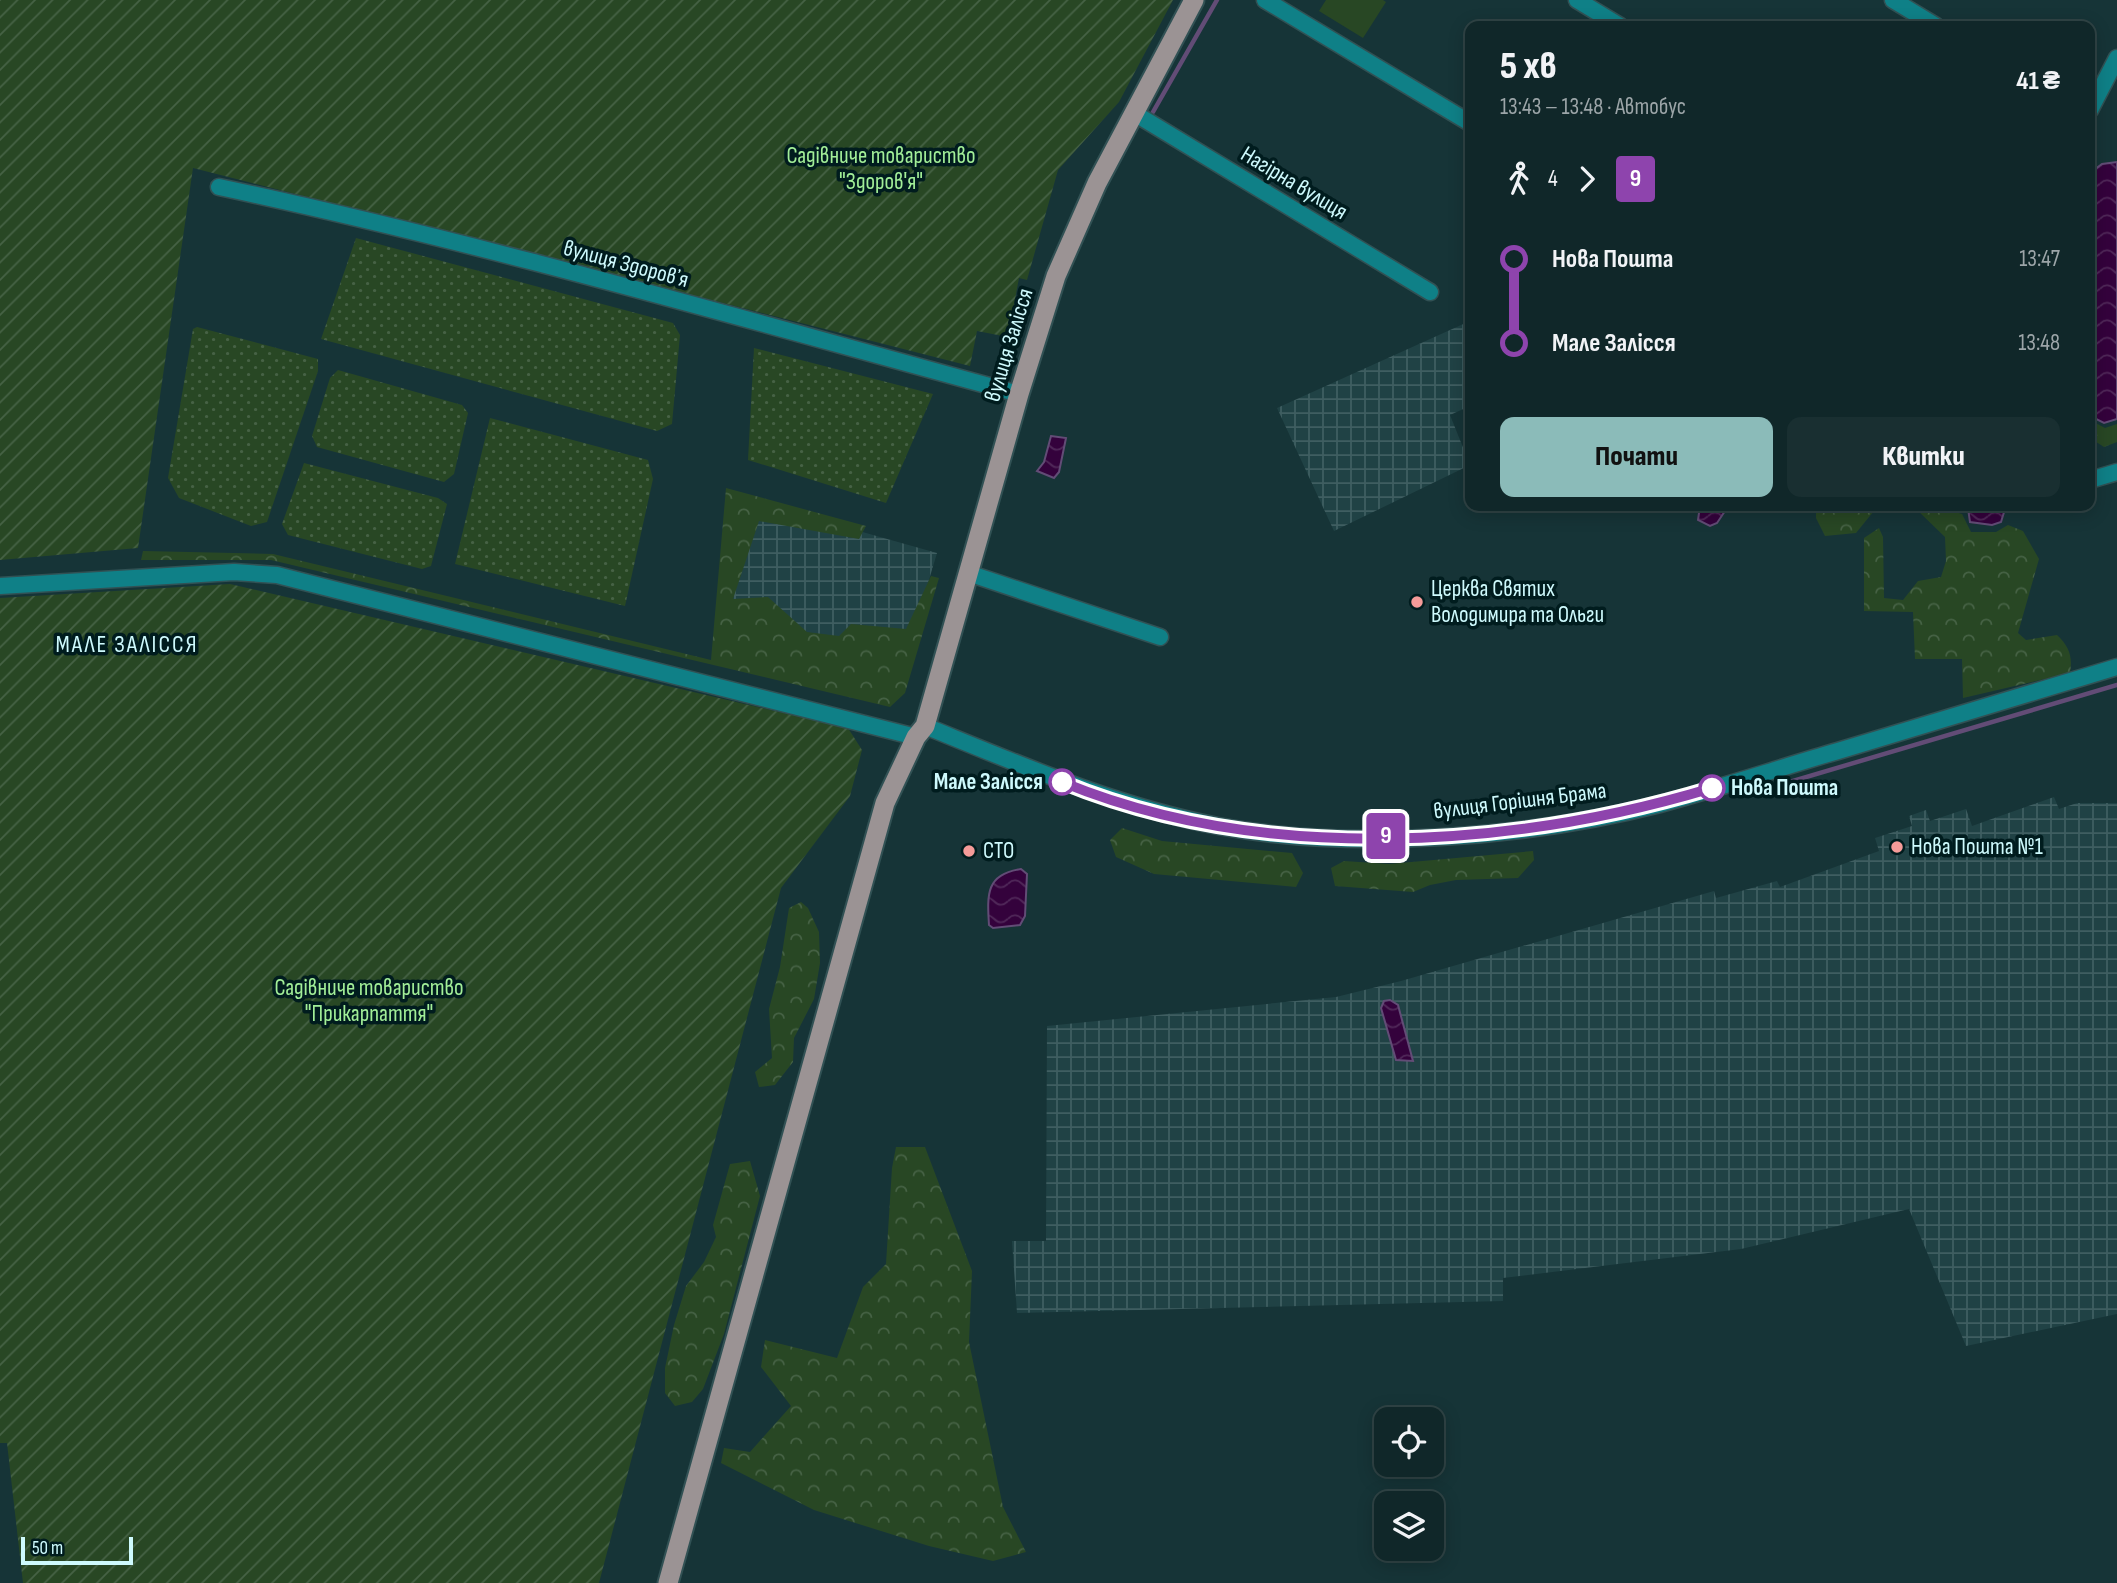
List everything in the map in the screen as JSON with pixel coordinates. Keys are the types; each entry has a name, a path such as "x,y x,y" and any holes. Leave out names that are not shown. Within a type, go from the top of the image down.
{"main road":[{"name":"вулиця Залісся","path":"668,1583 885,803 921,732 1056,276 1079,221 1195,0"}],"street":[{"path":"1265,0 1465,120"},
{"path":"1577,0 1612,21"},
{"path":"1893,0 1928,21"},
{"path":"2095,100 2117,58"},
{"name":"Нагірна вулиця","path":"1134,113 1430,292"},
{"name":"вулиця Здоровʼя","path":"219,187 320,208 583,275 1019,394"},
{"path":"2095,479 2117,472"},
{"name":"вулиця Горішня Брама","path":"0,586 234,572 277,575 921,732 1076,788 1187,820 1320,837 1463,834 1564,822 1660,804 2117,667"},
{"path":"968,573 1160,637"}],"shaded area":[{"path":"1465,323 1465,408 1450,415 1465,452 1465,467 1334,531 1277,408"},
{"path":"738,497 937,553 892,704 714,661"},
{"path":"2054,797 2059,809 2077,803 2117,803 2117,1314 1966,1346 1909,1209 1741,1249 1503,1278 1503,1301 1017,1313 1012,1241 1046,1241 1047,1026 1336,997 1401,981 1714,891 1716,898 1777,881 1780,887 1879,851 1875,838 1912,826 1909,816 1926,810 1930,821 1966,809 1972,826"}],"green space":[{"name":"Садівниче товариство \"Здоров'я\"","path":"0,0 1173,0 1119,102 1058,170 1027,280 1019,278 1008,337 977,331 970,366 193,168 138,548 0,560"},
{"path":"1326,0 1386,2 1363,38 1319,11"},
{"path":"356,238 673,323 680,335 672,424 657,431 321,339"},
{"path":"197,327 318,359 318,371 267,522 251,526 179,498 168,478 193,329"},
{"path":"754,348 933,394 886,503 748,460"},
{"path":"338,370 462,405 468,413 454,474 444,482 317,447 312,436 330,378"},
{"path":"490,418 648,460 653,479 625,606 455,564"},
{"path":"2095,423 2105,428 2117,424 2117,442 2104,447 2095,441"},
{"path":"304,463 438,498 447,504 431,566 422,569 288,535 282,524"},
{"path":"726,488 866,526 859,539 759,521 733,599 768,597 807,632 839,636 851,624 906,629 931,576 939,578 905,693 890,707 271,560 141,560 143,551 273,554 711,660"},
{"path":"1816,511 1874,511 1856,533 1825,536 1816,518"},
{"path":"1918,511 1952,511 1962,514 1971,532 1996,532 2008,525 2023,531 2039,559 2018,633 2026,640 2057,635 2069,652 2070,673 1963,698 1962,659 1915,659 1913,612 1864,611 1864,538 1879,528 1883,537 1884,598 1903,600 1918,581 1941,577 1946,561 1945,537"},
{"name":"Садівниче товариство \"Прикарпаття\"","path":"230,584 848,728 862,750 850,796 781,888 599,1583 23,1583 7,1443 0,1443 0,598"},
{"path":"1122,828 1162,841 1292,853 1303,873 1296,887 1154,874 1116,857 1110,840"},
{"path":"1533,851 1534,860 1518,878 1456,880 1430,885 1413,892 1335,886 1331,868 1344,861 1389,864"},
{"path":"801,902 808,908 819,932 820,963 814,999 794,1038 793,1062 775,1085 759,1087 755,1072 772,1058 769,1009 780,967 789,908"},
{"path":"896,1147 925,1147 972,1271 969,1342 1003,1507 1026,1552 993,1561 929,1546 814,1510 721,1463 724,1448 750,1452 791,1406 761,1367 765,1340 837,1358 863,1287 886,1264 892,1168"},
{"path":"750,1161 760,1196 724,1334 703,1389 692,1402 675,1406 665,1393 665,1368 674,1325 686,1286 704,1262 716,1237 713,1225 730,1164"}],"water":[{"path":"2117,162 2117,419 2104,423 2095,418 2095,169 2102,164"},
{"path":"1051,436 1066,438 1059,472 1054,478 1037,471 1044,462"},
{"path":"1699,511 1725,511 1717,523 1710,526 1698,520"},
{"path":"1968,511 2004,511 2001,522 1992,525 1970,522"},
{"path":"1021,869 1027,874 1025,916 1020,925 993,928 989,925 988,914 991,887 1001,876"},
{"path":"1390,1000 1398,1005 1413,1061 1396,1060 1381,1008 1384,1001"}],"waterway":[{"path":"1153,112 1217,0"},
{"path":"1776,786 2117,685"}],"bus line":[{"name":"9","path":"1062,782 1125,804 1176,817 1222,826 1320,837 1493,831 1590,818 1660,804 1712,788"}],"place":[{"name":"Церква Святих Володимира та Ольги","path":"1417,602"},
{"name":"Мале Залісся","path":"1062,782"},
{"name":"Нова Пошта","path":"1712,788"},
{"name":"Нова Пошта №1","path":"1897,847"},
{"name":"СТО","path":"969,851"}],"district":[{"name":"МАЛЕ ЗАЛІССЯ","path":"127,644"}]}
